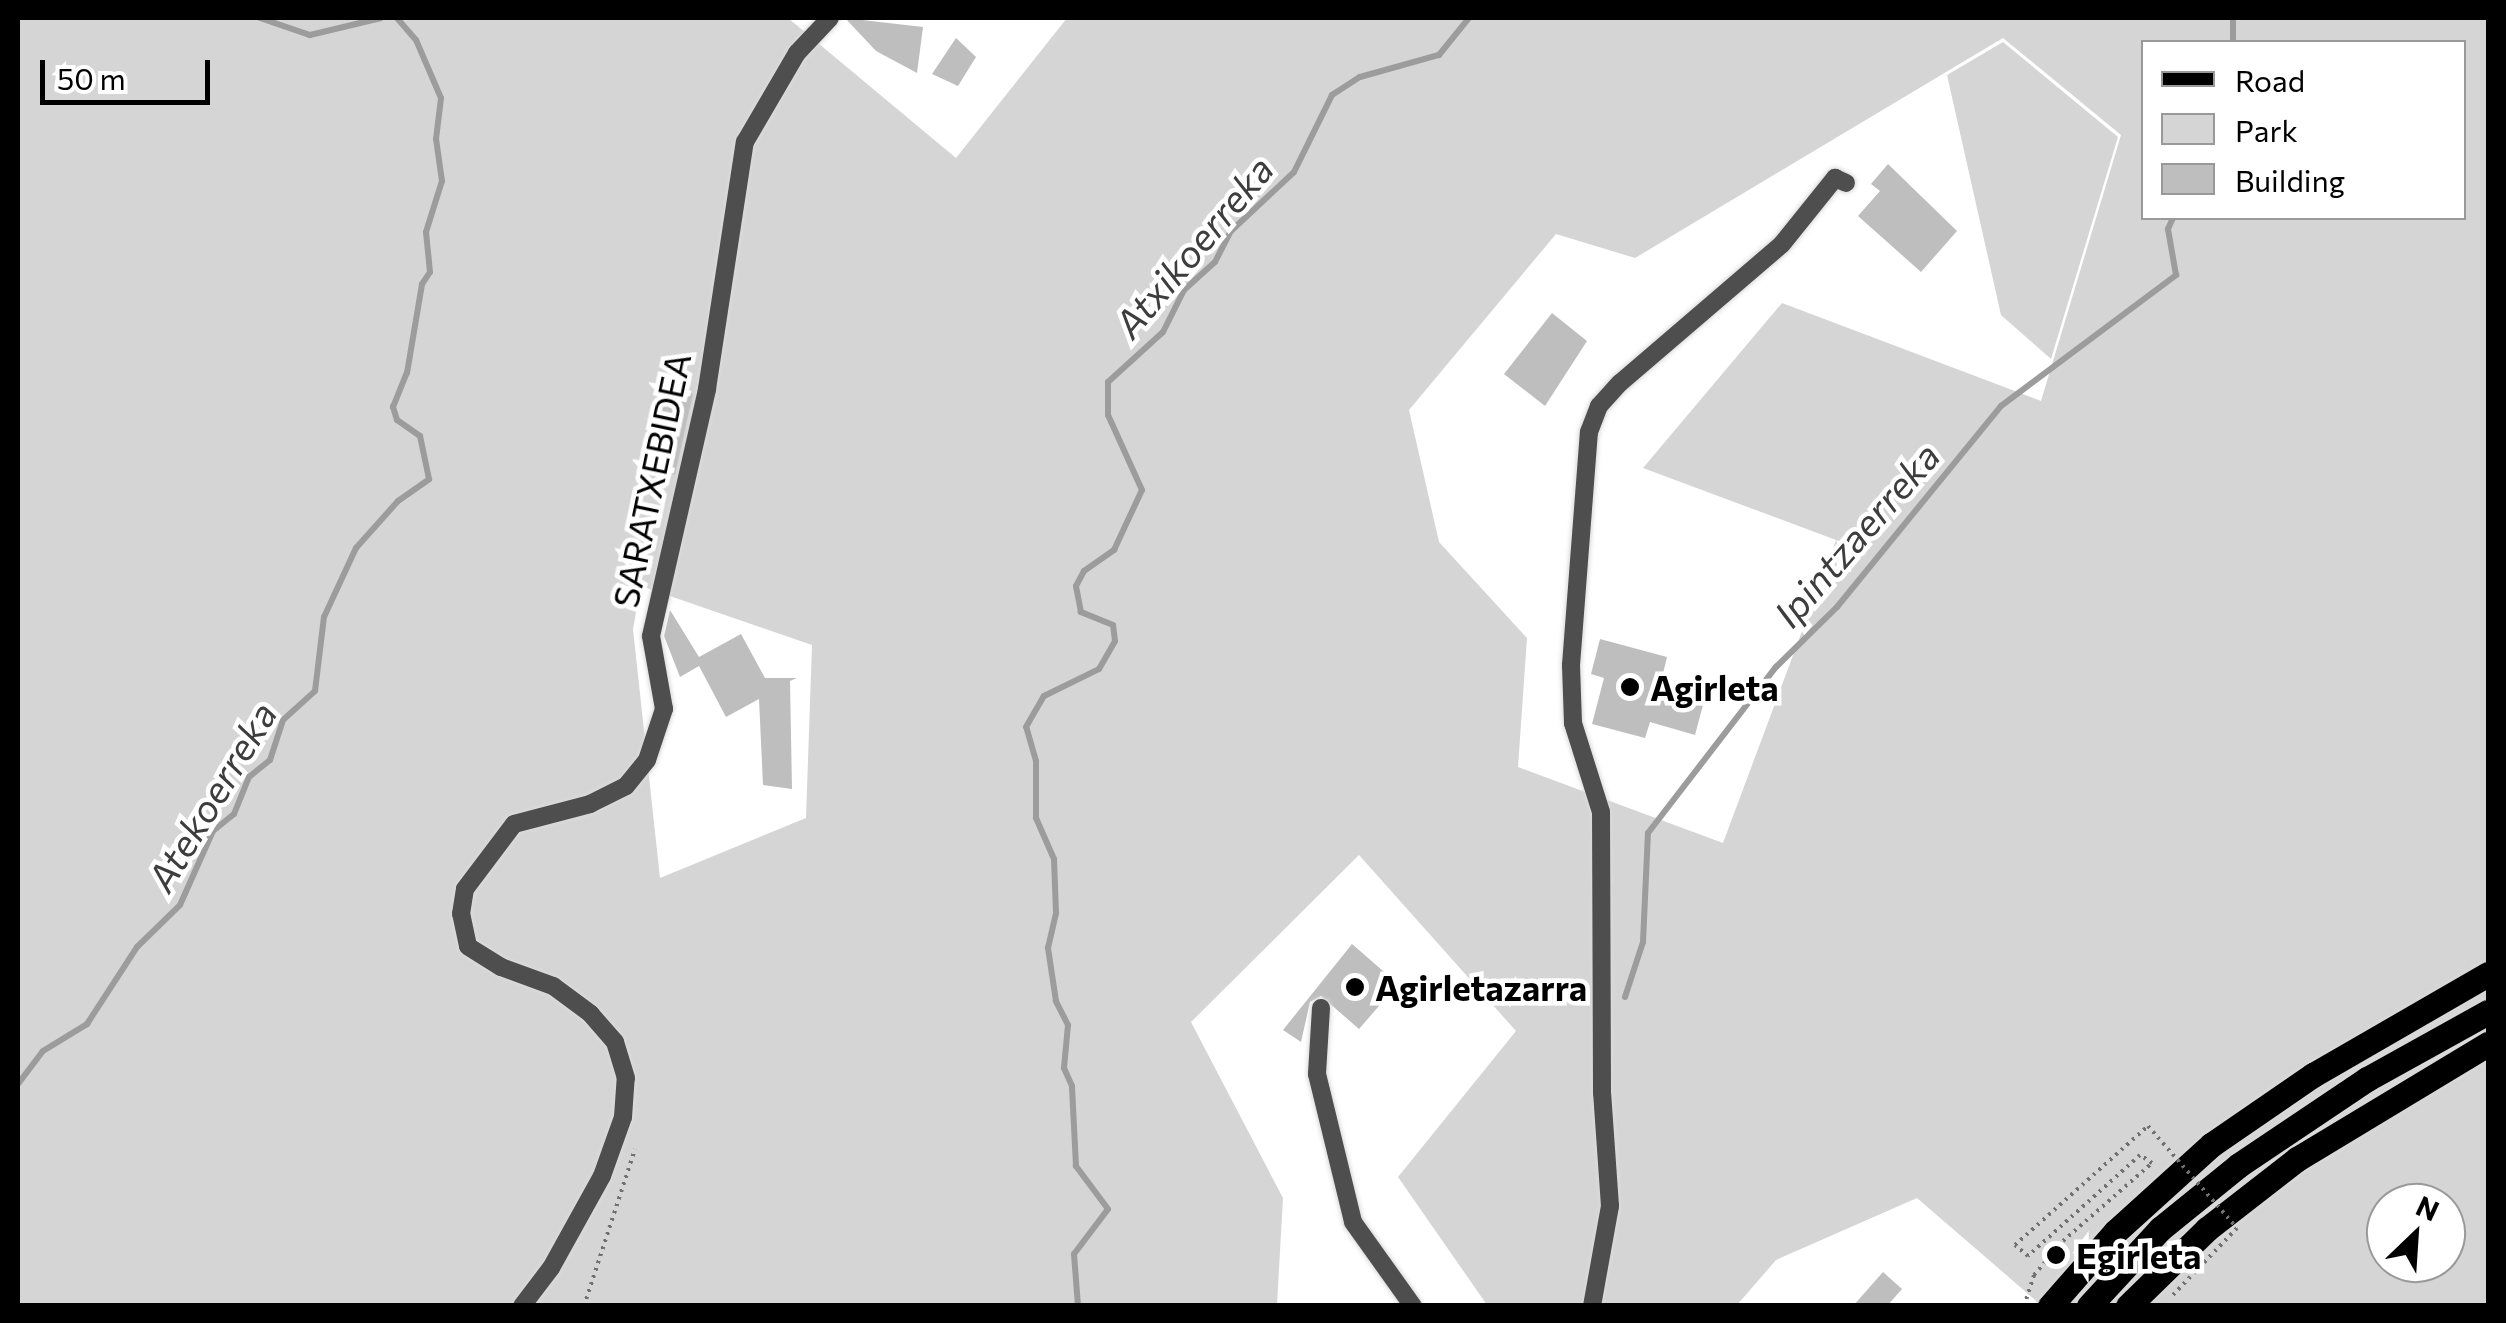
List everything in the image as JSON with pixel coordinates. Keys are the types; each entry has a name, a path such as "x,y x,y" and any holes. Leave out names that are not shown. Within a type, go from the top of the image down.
{"main road":[{"path":"2050,1306 2115,1232 2211,1145 2313,1075 2488,974"},
{"path":"2089,1306 2160,1230 2296,1123 2488,1012"},
{"path":"2128,1306 2207,1229 2296,1159 2488,1044"}],"street":[{"name":"SARATXEBIDEA","path":"522,1306 551,1268 602,1176 623,1117 626,1078 615,1042 553,986 501,967 468,946 461,914 465,888 514,824 590,804 626,786 647,760 664,709 651,636 707,389 745,142 797,53 830,18"},
{"path":"1592,1306 1610,1206 1602,1094 1601,812 1573,722 1571,665 1589,432 1599,406 1620,383 1782,244 1835,178 1846,183"},
{"path":"1321,1008 1316,1074 1353,1222 1413,1306"}],"path":[{"path":"584,1306 630,1178 638,1134 623,1117"},
{"path":"2024,1306 2034,1275 2064,1241 2152,1162 2140,1155 2028,1256 2015,1245 2148,1126 2237,1228 2172,1296"}],"green space":[{"path":"18,18 788,18 956,158 1067,18 2488,18 2488,1305 2041,1305 1917,1198 1776,1260 1737,1305 1487,1305 1398,1177 1516,1031 1359,855 1191,1022 1283,1198 1277,1305 18,1305","holes":["2003,38 2121,135 2041,401 1782,303 1643,468 1836,540 1723,843 1518,767 1527,638 1439,542 1409,410 1556,234 1635,258","641,586 812,645 806,818 660,878 633,629"]},
{"path":"2003,42 2118,137 2051,359 2001,315 1947,75"}],"building":[{"path":"845,18 923,27 917,73 876,51"},
{"path":"956,38 976,57 958,86 932,74"},
{"path":"1888,164 1957,231 1921,272 1858,216 1880,191 1871,184"},
{"path":"1552,313 1587,341 1545,406 1504,374"},
{"path":"668,385 693,394 675,475 641,464"},
{"path":"670,610 699,657 741,634 765,678 797,678 790,681 792,789 763,785 759,699 726,717 699,666 680,677 664,636"},
{"name":"Agirleta","path":"1600,639 1667,657 1661,682 1683,688 1679,699 1703,705 1695,735 1650,722 1645,738 1592,724 1604,678 1591,674"},
{"name":"Agirletazarra","path":"1352,944 1398,984 1359,1029 1321,996 1310,1002 1301,1042 1283,1030"},
{"path":"1883,1272 1902,1289 1887,1306 1853,1306"}],"waterway":[{"name":"Atekoerreka","path":"260,18 310,35 381,18"},
{"name":"Atekoerreka","path":"18,1084 43,1051 87,1024 137,947 180,905 213,831 234,814 249,777 270,760 283,720 315,691 324,617 356,548 398,501 429,479 420,436 397,420 393,407 407,373 422,284 430,272 426,232 442,181 436,139 441,98 416,40 397,18"},
{"name":"Atxikoerreka","path":"1078,1306 1074,1254 1108,1209 1076,1166 1072,1086 1064,1068 1068,1025 1056,1001 1048,948 1056,913 1054,859 1036,818 1036,761 1026,727 1044,696 1099,669 1115,641 1113,625 1081,612 1076,586 1084,571 1114,550 1142,490 1108,415 1108,382 1163,332 1184,290 1215,262 1231,231 1294,172 1332,95 1360,77 1439,55 1469,18"},
{"name":"Ipintzaerreka","path":"2233,18 2233,40"},
{"name":"Ipintzaerreka","path":"1625,997 1643,942 1648,833 1776,667 1837,607 2001,406 2176,275 2168,229 2172,220"}],"place":[{"name":"Agirleta","path":"1630,687"},
{"name":"Agirletazarra","path":"1355,987"},
{"name":"Egirleta","path":"2056,1255"}]}
